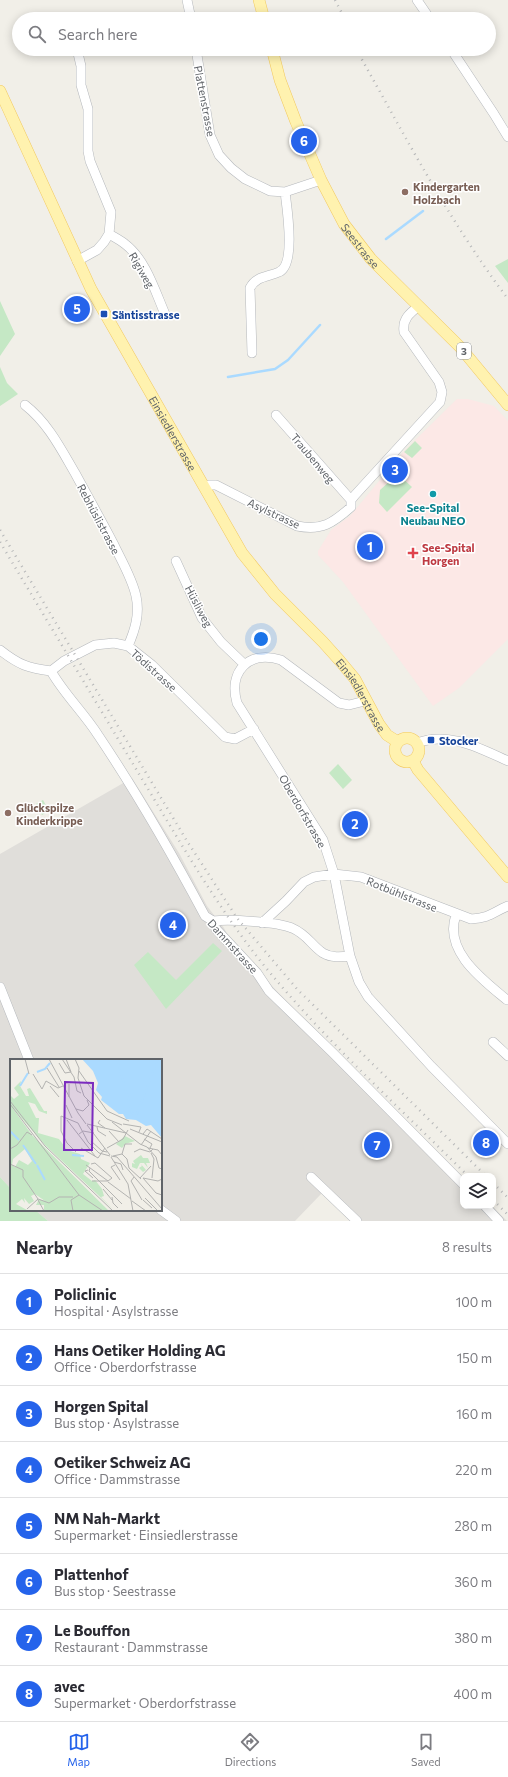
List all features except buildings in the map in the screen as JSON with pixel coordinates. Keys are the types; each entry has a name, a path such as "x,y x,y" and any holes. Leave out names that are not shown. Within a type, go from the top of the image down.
{"main road":[{"path":"259,0 262,12"},
{"name":"Seestrasse","path":"274,56 292,112 321,180 353,237 371,259 460,346 508,405"},
{"name":"Einsiedlerstrasse","path":"0,91 77,261 104,314 242,553 275,594 340,661 355,679 365,701 384,732 398,742"},
{"path":"410,738 417,742 419,753 413,761 406,762 399,760 395,753 398,742 401,739 410,738"},
{"path":"413,761 418,770 508,877"}],"street":[{"path":"188,0 190,12"},
{"path":"417,0 425,12"},
{"path":"77,261 97,250 104,242 109,234 111,212 90,162 88,152 88,109 81,85 81,66 79,56"},
{"name":"Plattenstrasse","path":"197,56 210,135 219,155 231,168 245,179 270,191 285,192 321,180"},
{"path":"455,56 494,114 508,138"},
{"path":"252,353 250,288 255,281 282,270 286,264 289,228 285,192"},
{"name":"Rigiweg","path":"109,234 125,243 133,251 146,272 165,314"},
{"name":"Asylstrasse","path":"204,487 209,484 216,485 297,526 307,528 317,528 330,524 351,507 351,500 438,406 442,398 439,382 404,332 404,322 406,318 419,306"},
{"name":"Rebhüslistrasse","path":"25,405 34,412 57,441 98,515 132,582 136,596 138,613 135,629 128,646"},
{"name":"Traubenweg","path":"276,415 344,495 351,500"},
{"name":"Hüsliweg","path":"176,561 202,618 221,642 244,664"},
{"name":"Tödistrasse","path":"51,671 95,645 114,643 128,646 152,665 225,737 235,739 254,729"},
{"path":"0,650 16,662 28,667 51,671"},
{"path":"244,664 262,656 281,660 338,703 349,705 365,701"},
{"name":"Oberdorfstrasse","path":"244,664 238,673 235,684 234,694 237,703 323,840 334,874 350,956 359,982 368,997 431,1066 508,1144"},
{"name":"Dammstrasse","path":"51,671 56,680 85,715 98,734 168,848 205,916 213,920 216,930 258,973 269,991 460,1181"},
{"path":"417,742 427,740 455,739 508,761"},
{"name":"Rotbühlstrasse","path":"258,923 286,901 304,882 314,877 334,874 361,877 456,915 471,919 481,919 495,914 508,906"},
{"path":"456,915 453,923 453,932 460,953 468,964 507,1000"},
{"path":"213,920 290,927 304,934 323,953 335,957 350,956"},
{"path":"0,987 29,1059"},
{"path":"493,1042 508,1056"},
{"path":"311,1177 357,1221"},
{"path":"488,1209 499,1221"},
{"path":"162,1211 176,1221"}],"shaded area":[{"name":"See-Spital Horgen","path":"457,399 468,399 494,406 508,421 508,639 459,688 433,706 343,582 318,555 318,551 331,530 350,516 404,451"},
{"path":"132,778 179,853 207,906 224,928 228,936 259,969 272,986 460,1175 460,1209 495,1209 507,1221 352,1221 322,1193 295,1221 48,1221 36,1211 162,1211 162,1059 10,1059 10,1188 0,1177 0,854"}],"green space":[{"path":"508,259 508,283 495,266"},
{"path":"0,301 15,334 0,356"},
{"path":"0,367 7,383 18,394 0,406"},
{"path":"415,441 422,448 412,458 404,452"},
{"path":"401,477 412,487 387,512 379,503 380,490 391,480 395,483"},
{"path":"338,764 352,780 343,789 329,773"},
{"path":"43,800 49,811 42,815 36,804"},
{"path":"213,943 222,951 166,1009 134,965 148,952 176,980"},
{"path":"0,1177 10,1188 10,1211 36,1211 48,1221 0,1221"}],"waterway":[{"path":"386,239 423,211"},
{"path":"228,377 275,369 288,360 320,325"}],"railway":[{"path":"335,0 341,12"},
{"path":"360,56 428,177 466,239 508,299"},
{"path":"0,530 187,841 237,918 297,989 483,1173"},
{"path":"0,542 181,845 226,914 258,958 333,1043 465,1173"},
{"path":"496,1186 508,1198"},
{"path":"496,1203 508,1215"}],"place":[{"name":"Plattenhof","path":"304,141"},
{"name":"Kindergarten Holzbach","path":"405,192"},
{"name":"NM Nah-Markt","path":"77,309"},
{"name":"Säntisstrasse","path":"104,314"},
{"name":"Horgen Spital","path":"395,470"},
{"name":"See-Spital Neubau NEO","path":"433,494"},
{"name":"Policlinic","path":"370,547"},
{"name":"See-Spital Horgen","path":"413,553"},
{"name":"Stocker","path":"431,740"},
{"name":"Glückspilze Kinderkrippe","path":"8,813"},
{"name":"Hans Oetiker Holding AG","path":"355,824"},
{"name":"Oetiker Schweiz AG","path":"173,925"},
{"name":"avec","path":"486,1143"},
{"name":"Le Bouffon","path":"377,1145"}]}
